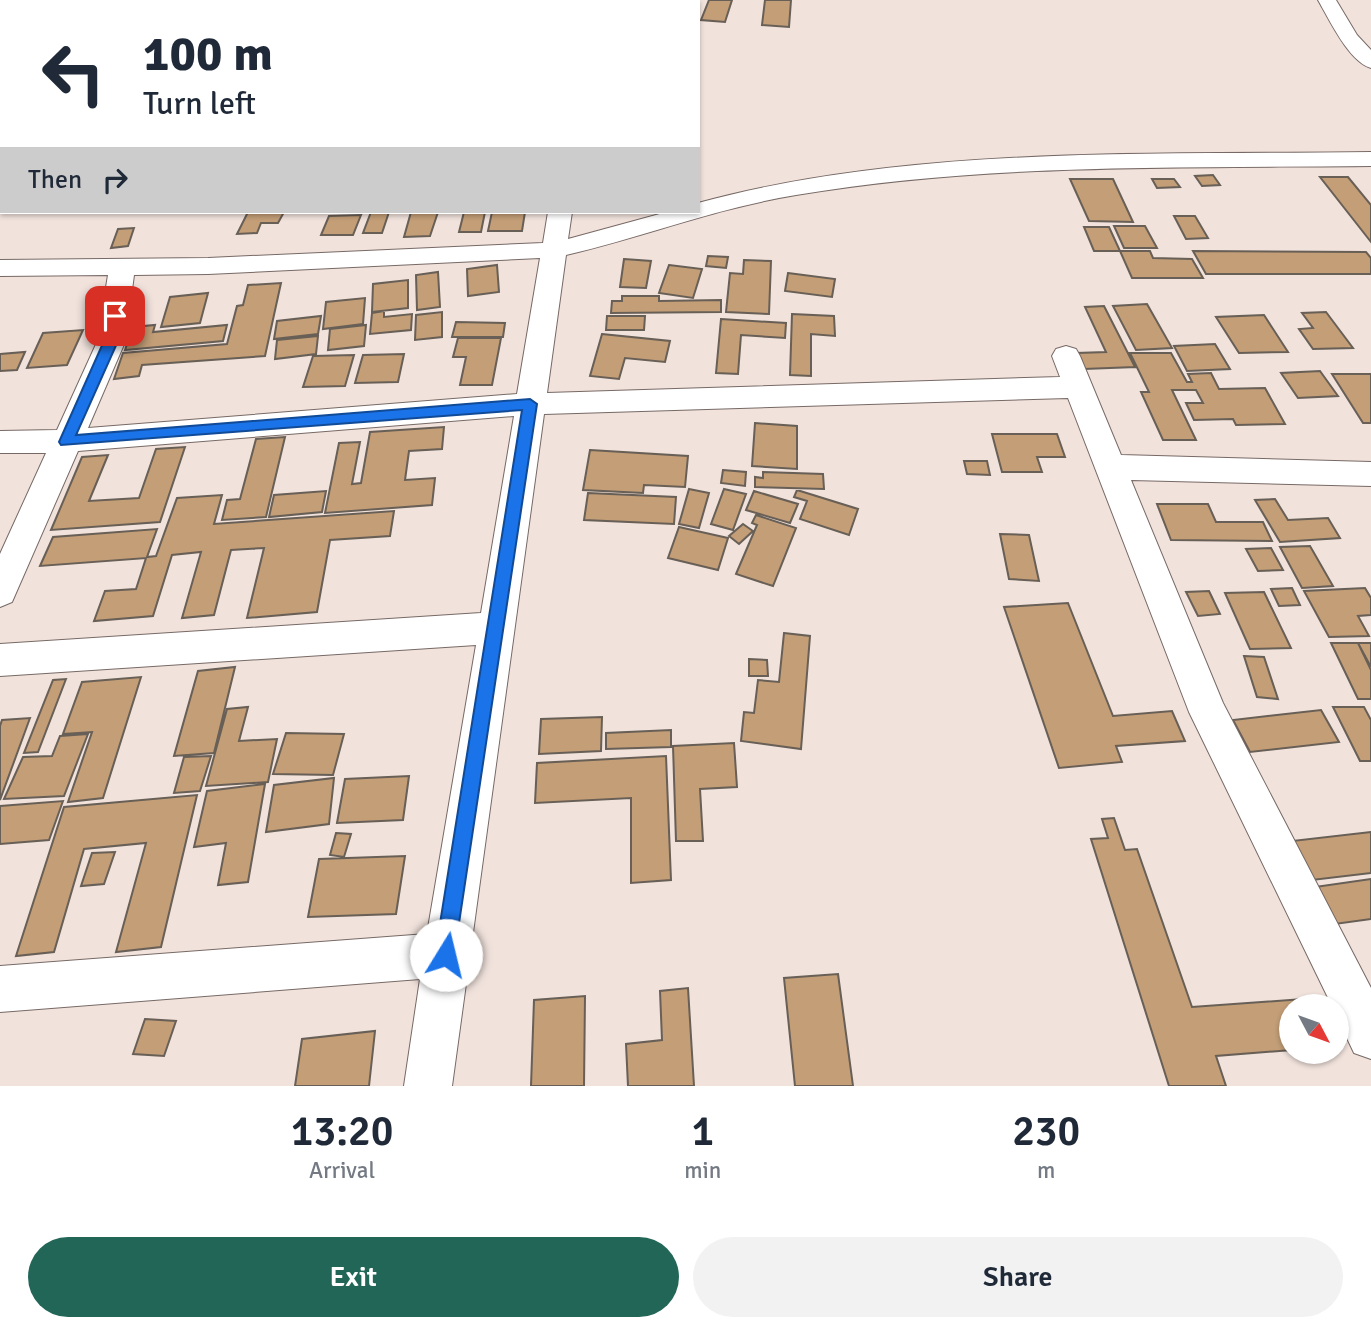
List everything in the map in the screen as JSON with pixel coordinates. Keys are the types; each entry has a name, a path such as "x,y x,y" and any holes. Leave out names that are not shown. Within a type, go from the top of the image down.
{"street":[{"path":"1327,0 1349,38 1371,62"},
{"path":"700,209 722,202 868,176 1023,165 1371,159"},
{"path":"428,1086 560,214"},
{"path":"0,268 208,266 554,250 606,238 685,214"},
{"path":"0,592 111,341 122,266"},
{"path":"0,442 66,442 530,404 1072,371 1208,712 1371,1036"},
{"path":"1110,467 1371,474"},
{"path":"0,660 496,628"},
{"path":"0,989 446,955"}],"building":[{"path":"709,0 732,0 725,22 701,20"},
{"path":"765,0 791,0 789,27 762,25"},
{"path":"1213,175 1220,185 1202,186 1195,176"},
{"path":"1320,177 1348,177 1371,205 1371,242"},
{"path":"1070,179 1113,179 1133,222 1089,221"},
{"path":"1152,179 1174,179 1180,187 1157,188"},
{"path":"247,214 283,214 278,223 261,223 257,233 237,234"},
{"path":"370,214 388,214 382,233 363,233"},
{"path":"410,214 437,214 430,236 404,237"},
{"path":"464,214 485,214 481,232 459,232"},
{"path":"492,214 525,214 522,231 488,231"},
{"path":"361,215 353,235 321,235 329,216"},
{"path":"1174,216 1195,216 1208,238 1186,239"},
{"path":"1114,226 1145,226 1157,248 1124,248"},
{"path":"1084,227 1109,227 1120,251 1094,251"},
{"path":"134,228 128,246 111,248 118,229"},
{"path":"1120,251 1150,251 1153,258 1192,259 1203,278 1132,278"},
{"path":"1193,251 1366,252 1371,258 1371,274 1206,274"},
{"path":"708,256 728,257 726,268 706,266"},
{"path":"624,259 651,261 646,288 620,287"},
{"path":"744,260 771,261 769,314 726,312 730,273 743,274"},
{"path":"497,265 499,292 468,296 467,269"},
{"path":"669,265 702,269 693,298 659,293"},
{"path":"438,272 440,307 417,310 416,275"},
{"path":"788,273 835,279 832,297 785,291"},
{"path":"408,280 408,308 372,312 373,284"},
{"path":"281,283 265,356 142,365 139,376 114,379 123,353 227,344 237,306 243,305 248,285"},
{"path":"208,293 200,323 161,327 170,297"},
{"path":"622,296 659,296 659,301 721,300 721,312 611,313 612,301 622,301"},
{"path":"365,298 363,324 323,329 326,302"},
{"path":"1147,304 1172,348 1136,350 1113,306"},
{"path":"1104,306 1135,367 1084,369 1077,353 1106,352 1085,307"},
{"path":"384,311 384,317 412,314 411,330 370,334 372,313"},
{"path":"442,312 442,337 415,340 416,315"},
{"path":"1326,312 1353,348 1313,349 1299,329 1313,328 1302,313"},
{"path":"792,314 834,316 835,336 811,334 811,376 790,375"},
{"path":"1264,315 1288,352 1239,353 1216,317"},
{"path":"321,316 318,334 274,339 277,321"},
{"path":"607,316 645,316 644,330 606,330"},
{"path":"721,319 786,323 785,338 741,335 738,374 716,373"},
{"path":"456,322 505,323 503,337 452,337"},
{"path":"155,325 153,332 227,325 223,341 125,350 133,327"},
{"path":"366,325 364,346 328,350 330,329"},
{"path":"83,330 67,365 27,368 43,333"},
{"path":"602,334 670,341 665,362 625,358 619,379 590,376"},
{"path":"318,336 316,354 275,359 277,340"},
{"path":"458,338 501,338 492,385 460,385 466,357 453,357"},
{"path":"1215,344 1230,369 1187,371 1174,346"},
{"path":"25,352 17,370 0,371 0,354"},
{"path":"1130,353 1171,353 1187,382 1192,382 1188,374 1211,373 1219,389 1265,388 1285,424 1236,425 1233,419 1194,420 1186,403 1203,403 1196,390 1172,390 1196,440 1163,440 1141,392 1149,392"},
{"path":"404,354 398,382 355,383 363,355"},
{"path":"354,355 345,386 303,387 313,356"},
{"path":"1320,371 1338,396 1298,398 1281,373"},
{"path":"1332,374 1371,374 1371,423 1363,423"},
{"path":"755,423 797,426 797,469 752,466"},
{"path":"444,427 442,449 409,451 405,480 435,478 432,505 325,513 339,443 360,442 352,484 361,483 370,432"},
{"path":"992,434 1057,434 1065,457 1037,457 1042,472 1002,472"},
{"path":"285,437 266,517 222,520 227,500 240,499 256,439"},
{"path":"185,447 160,522 51,530 82,457 108,455 89,501 139,498 156,449"},
{"path":"590,450 688,456 685,487 644,485 643,493 583,490"},
{"path":"964,461 987,461 990,475 967,474"},
{"path":"723,470 746,472 745,486 721,483"},
{"path":"763,472 823,474 824,489 755,487 755,477 763,478"},
{"path":"689,489 709,493 699,528 679,524"},
{"path":"724,489 746,494 733,530 711,524"},
{"path":"797,490 858,509 849,535 800,519 807,501 794,497"},
{"path":"326,491 322,512 269,517 274,495"},
{"path":"754,491 798,504 790,523 746,510"},
{"path":"588,493 676,497 674,524 584,520"},
{"path":"222,495 214,524 394,511 390,536 330,540 317,612 247,618 264,548 231,550 214,615 182,618 201,552 172,555 153,616 94,621 105,591 136,589 146,558 40,566 53,537 157,529 147,557 156,556 177,498"},
{"path":"1275,499 1288,520 1328,518 1340,538 1280,542 1255,500"},
{"path":"1157,504 1208,504 1216,522 1263,522 1272,541 1171,540"},
{"path":"756,515 796,528 773,586 736,574 757,525 752,523"},
{"path":"743,524 753,531 739,544 729,536"},
{"path":"679,527 728,538 718,570 668,558"},
{"path":"1000,534 1029,535 1039,581 1009,579"},
{"path":"1310,546 1333,586 1302,588 1280,547"},
{"path":"1271,548 1283,570 1258,571 1246,549"},
{"path":"1292,588 1300,605 1279,606 1271,589"},
{"path":"1365,588 1371,598 1371,615 1358,616 1369,636 1329,637 1304,591"},
{"path":"1209,591 1220,614 1198,616 1186,592"},
{"path":"1264,592 1291,648 1250,649 1225,593"},
{"path":"1068,603 1113,716 1172,711 1185,741 1116,746 1122,762 1059,768 1004,607"},
{"path":"784,633 810,636 801,749 741,741 744,712 754,713 758,680 779,682"},
{"path":"1331,643 1358,643 1371,670 1371,699 1358,699"},
{"path":"1358,643 1371,643 1371,667"},
{"path":"1244,656 1264,657 1278,699 1257,697"},
{"path":"749,659 767,660 768,676 749,676"},
{"path":"235,667 214,753 174,756 198,671"},
{"path":"141,677 103,798 68,802 92,732 63,734 82,682"},
{"path":"66,679 38,752 24,753 53,680"},
{"path":"248,707 239,741 277,739 268,782 206,786 227,709"},
{"path":"1333,707 1364,707 1371,720 1371,761 1360,761"},
{"path":"1321,710 1339,742 1250,752 1233,720"},
{"path":"602,717 601,751 539,754 541,719"},
{"path":"30,718 0,800 2,720"},
{"path":"671,730 671,747 606,749 606,733"},
{"path":"286,733 344,734 333,775 273,774"},
{"path":"88,734 64,796 4,799 23,757 52,756 60,736"},
{"path":"734,743 737,787 700,789 703,841 676,841 673,746"},
{"path":"211,756 200,791 174,793 184,757"},
{"path":"666,756 671,880 631,883 631,798 535,803 537,763"},
{"path":"409,776 403,820 337,823 345,779"},
{"path":"334,778 329,824 266,832 274,785"},
{"path":"265,784 248,882 218,885 226,843 194,847 207,791"},
{"path":"197,795 161,947 116,952 146,843 84,849 54,952 16,956 64,807"},
{"path":"63,801 49,840 0,844 0,806"},
{"path":"1114,818 1125,850 1137,849 1192,1007 1279,1001 1279,1051 1216,1056 1226,1086 1169,1086 1091,839 1108,838 1102,819"},
{"path":"1371,832 1371,873 1312,880 1292,841"},
{"path":"336,833 351,834 344,857 330,855"},
{"path":"115,852 104,884 81,886 92,853"},
{"path":"405,856 396,914 308,917 319,859"},
{"path":"1371,879 1371,919 1335,924 1315,887"},
{"path":"838,974 853,1086 795,1086 784,978"},
{"path":"688,988 694,1086 628,1086 626,1044 662,1040 660,991"},
{"path":"585,996 584,1086 531,1086 534,1000"},
{"path":"145,1019 176,1021 164,1056 133,1054"},
{"path":"375,1031 369,1086 295,1086 302,1039"}],"route":[{"path":"115,316 111,341 66,442 530,404 446,955"}]}
